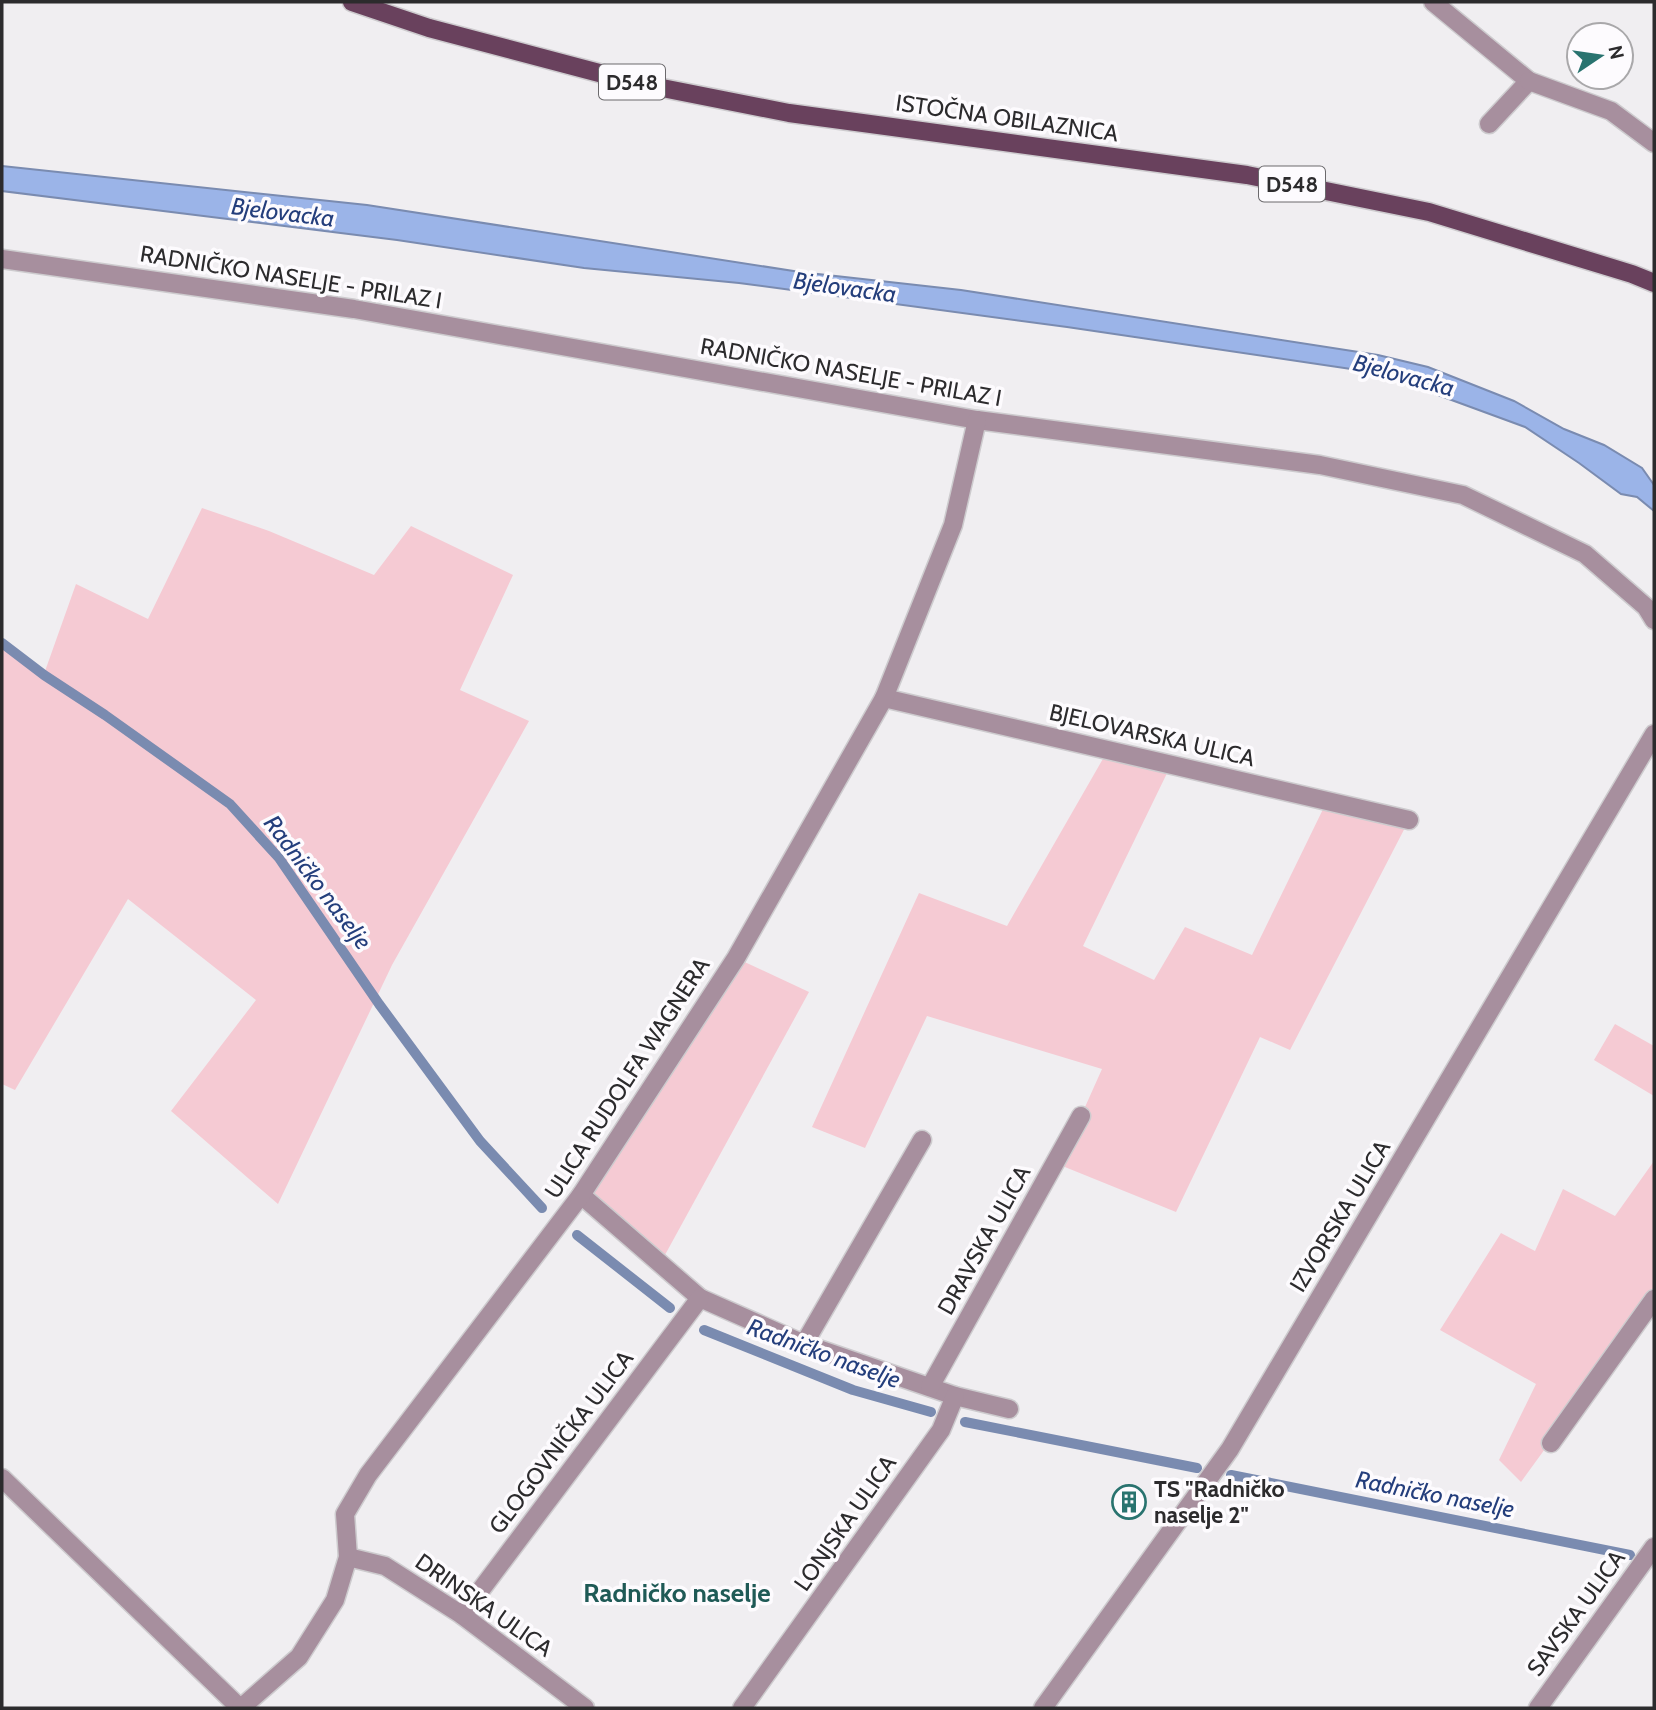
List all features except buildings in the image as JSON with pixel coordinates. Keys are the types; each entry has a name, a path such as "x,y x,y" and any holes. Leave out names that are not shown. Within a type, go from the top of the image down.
{"main road":[{"name":"ISTOČNA OBILAZNICA","path":"352,2 429,28 637,83 763,108 1247,175 1429,212 1654,283"}],"street":[{"path":"1433,2 1530,81 1611,111 1654,143"},
{"path":"1489,124 1530,81"},
{"name":"RADNIČKO NASELJE - PRILAZ I","path":"2,259 354,309 977,420 1320,465 1463,495 1585,554 1646,607 1654,620"},
{"name":"ULICA RUDOLFA WAGNERA","path":"241,1708 299,1657 335,1600 348,1557 345,1514 368,1475 581,1195 736,958 884,698 953,525 977,420"},
{"name":"BJELOVARSKA ULICA","path":"884,698 1409,820"},
{"name":"IZVORSKA ULICA","path":"1043,1708 1230,1449 1654,733"},
{"name":"DRAVSKA ULICA","path":"930,1387 1082,1116"},
{"path":"804,1344 922,1140"},
{"path":"581,1195 700,1298 804,1344 955,1396 1009,1409"},
{"name":"GLOGOVNIČKA ULICA","path":"462,1615 700,1298"},
{"path":"1551,1443 1654,1298"},
{"name":"LONJSKA ULICA","path":"742,1708 941,1430 955,1396"},
{"path":"2,1478 241,1708"},
{"name":"SAVSKA ULICA","path":"1538,1708 1654,1547"},
{"name":"DRINSKA ULICA","path":"348,1557 385,1566 462,1615 585,1708"}],"shaded area":[{"path":"202,508 269,531 374,575 411,526 513,575 460,690 529,721 392,965 278,1204 171,1111 256,1000 128,899 15,1090 2,1084 2,643 44,674 76,584 148,619"},
{"path":"1108,750 1171,765 1083,946 1154,980 1185,927 1252,955 1327,801 1409,820 1290,1050 1260,1037 1176,1212 1055,1163 1081,1116 1102,1069 927,1016 865,1148 812,1127 919,893 1007,926"},
{"path":"736,958 809,992 660,1264 581,1195"},
{"path":"1615,1024 1654,1046 1654,1096 1594,1060"},
{"path":"1654,1161 1654,1299 1521,1482 1499,1460 1536,1384 1440,1330 1501,1233 1535,1251 1563,1189 1615,1216"}],"water":[{"name":"Bjelovacka","path":"2,166 367,205 800,272 961,290 1378,355 1428,367 1514,401 1564,429 1604,445 1642,468 1654,485 1654,511 1637,497 1621,494 1525,427 1378,373 1067,327 739,283 584,268 397,240 2,191"}],"waterway":[{"name":"Radničko naselje","path":"2,643 230,804 279,858 379,1004 480,1141 542,1208"},
{"name":"Radničko naselje","path":"577,1235 670,1308"},
{"name":"Radničko naselje","path":"704,1330 853,1390 931,1412"},
{"name":"Radničko naselje","path":"965,1422 1197,1468"},
{"name":"Radničko naselje","path":"1231,1475 1630,1555"}],"place":[{"name":"TS \"Radničko naselje 2\"","path":"1129,1502"}],"district":[{"name":"Radničko naselje","path":"677,1593"}]}
